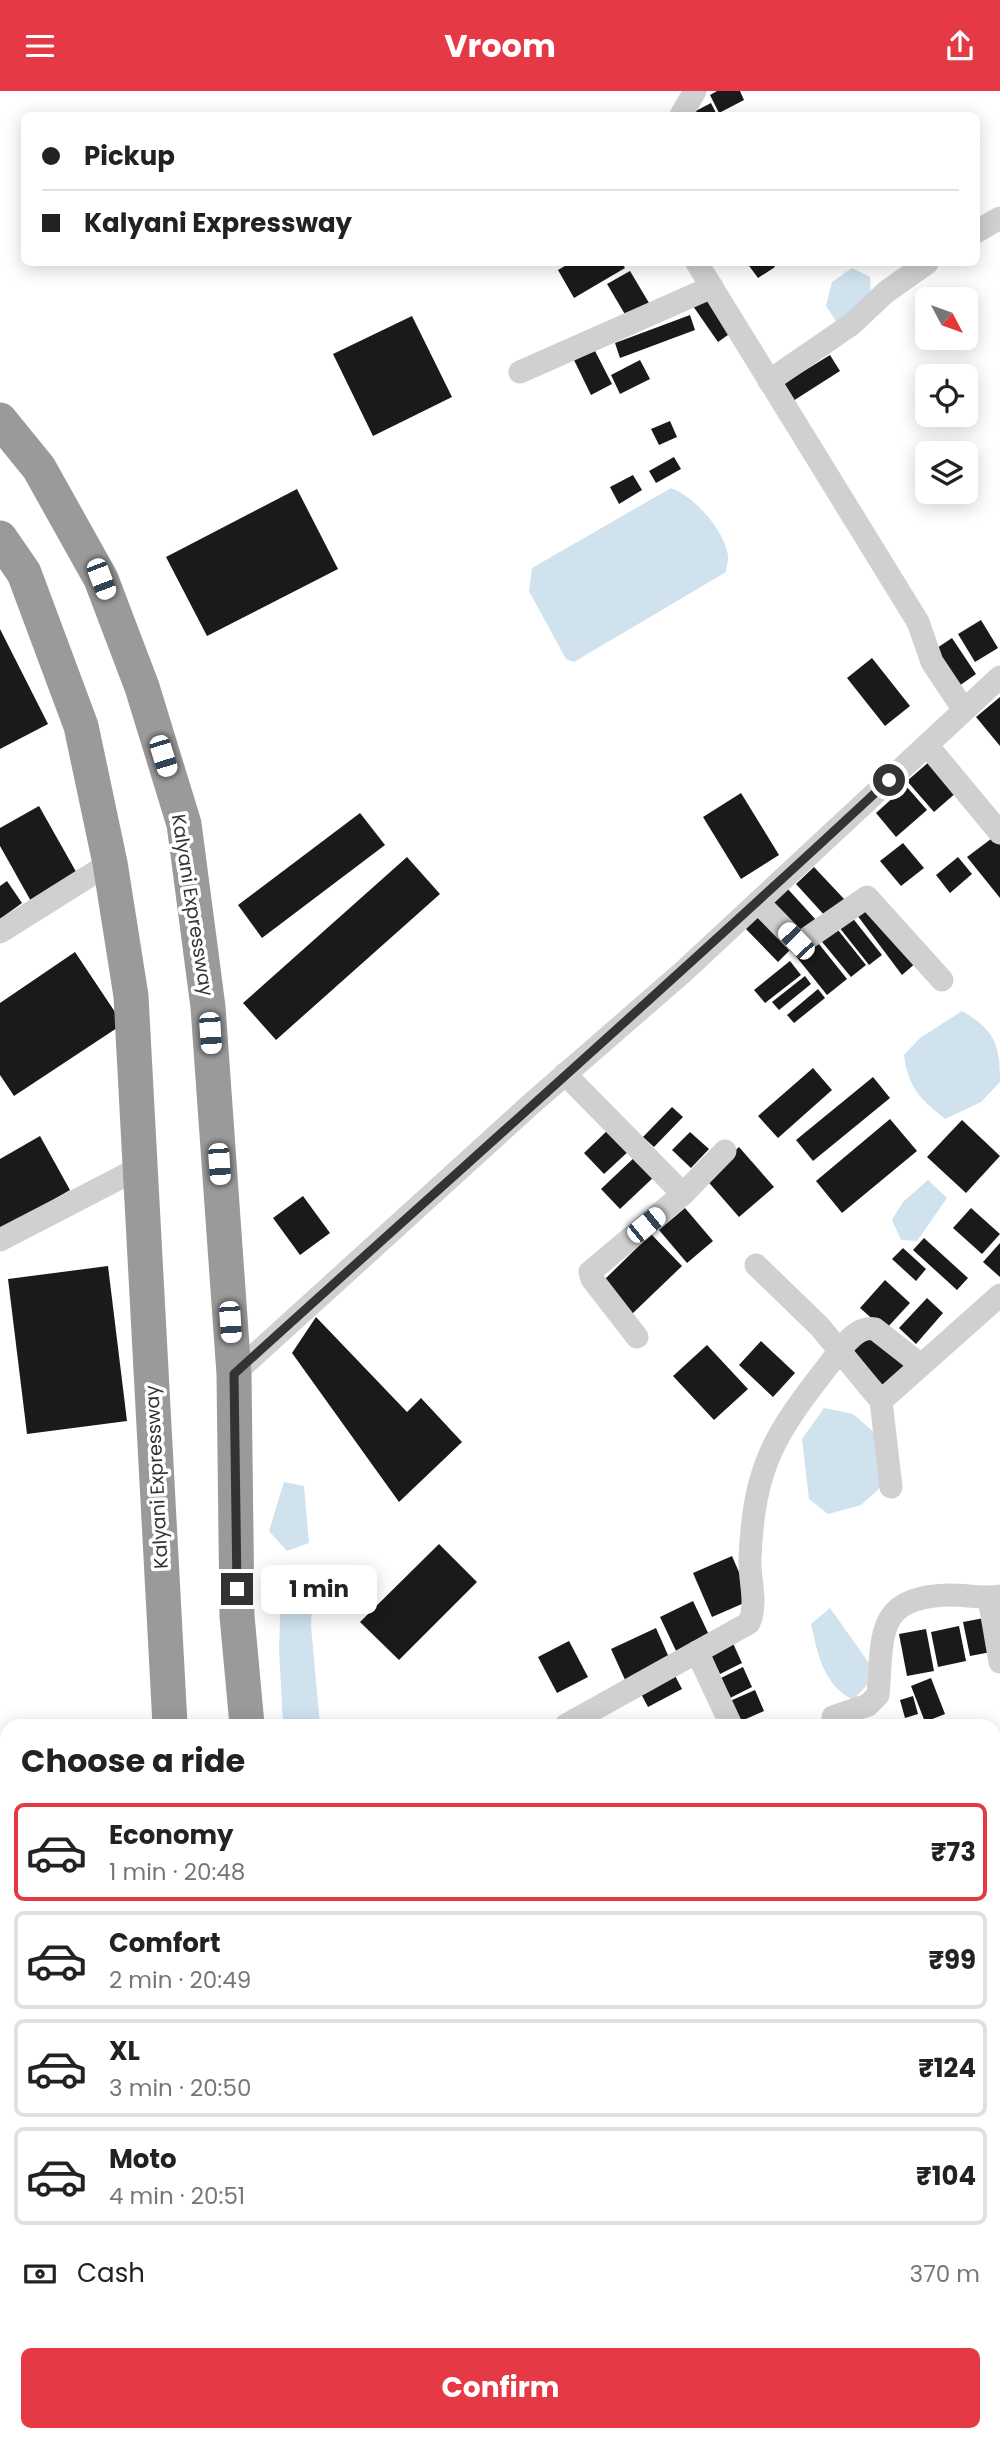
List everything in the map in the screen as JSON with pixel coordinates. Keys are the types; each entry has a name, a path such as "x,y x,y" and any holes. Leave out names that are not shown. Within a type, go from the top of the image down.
{"highway":[{"name":"Kalyani Expressway","path":"0,420 39,468 101,579 142,687 184,824 208,1007 234,1374 237,1616 246,1719"},
{"name":"Kalyani Expressway","path":"0,538 24,573 80,726 110,863 131,996 168,1719"}],"street":[{"path":"683,112 695,91"},
{"path":"980,230 1000,218"},
{"path":"699,266 918,622 932,662 964,710"},
{"path":"769,381 852,324 886,292 923,266"},
{"path":"520,372 712,287"},
{"path":"234,1374 758,902 1000,677"},
{"path":"927,745 1000,833"},
{"path":"0,932 110,863"},
{"path":"758,902 799,944 867,897 942,980"},
{"path":"565,1074 683,1194"},
{"path":"637,1337 592,1279 590,1272 683,1194 725,1151"},
{"path":"0,1240 139,1168"},
{"path":"756,1265 820,1327 881,1401 891,1487"},
{"path":"881,1401 1000,1295"},
{"path":"577,1719 749,1623 753,1611 750,1561 761,1471 787,1418 839,1351 856,1334 871,1328 921,1365"},
{"path":"833,1717 867,1705 878,1695 883,1634 891,1615 904,1604 927,1596 994,1597 1000,1662"},
{"path":"697,1652 728,1719"}],"water":[{"path":"852,268 870,277 871,297 859,317 836,321 826,306 832,282"},
{"path":"671,488 698,506 721,535 728,555 726,572 574,662 566,659 529,591 532,568"},
{"path":"962,1011 989,1032 997,1048 1000,1082 981,1102 945,1119 917,1092 909,1076 904,1055 920,1038"},
{"path":"928,1180 947,1198 917,1241 901,1240 892,1220 903,1202"},
{"path":"824,1408 853,1414 876,1434 881,1487 861,1505 828,1514 809,1499 802,1439"},
{"path":"284,1482 304,1486 309,1543 287,1551 269,1531"},
{"path":"313,1586 311,1626 319,1719 283,1719 279,1648 281,1594"},
{"path":"830,1608 869,1663 867,1685 853,1700 828,1677 816,1647 811,1624"}],"building":[{"path":"717,91 740,91 744,100 718,112 710,95"},
{"path":"711,103 716,112 694,112"},
{"path":"565,266 625,268 574,298 558,270"},
{"path":"749,266 775,267 758,278"},
{"path":"630,271 652,308 629,321 607,284"},
{"path":"712,295 735,330 718,342 693,306"},
{"path":"690,315 695,330 620,358 615,343"},
{"path":"412,316 452,397 373,436 333,354"},
{"path":"594,349 612,384 591,395 574,360"},
{"path":"830,355 840,371 793,401 783,384"},
{"path":"640,360 650,379 620,394 611,375"},
{"path":"670,421 677,437 659,445 651,429"},
{"path":"674,457 681,469 656,483 649,471"},
{"path":"633,475 642,490 619,504 610,487"},
{"path":"297,489 338,569 207,636 166,557"},
{"path":"981,620 998,648 975,662 958,634"},
{"path":"0,629 48,724 0,749"},
{"path":"952,638 976,674 959,686 934,650"},
{"path":"872,658 910,706 885,726 847,678"},
{"path":"1000,697 1000,746 976,717"},
{"path":"930,761 957,792 934,812 907,781"},
{"path":"906,786 927,810 896,837 876,813"},
{"path":"741,793 779,855 741,879 703,817"},
{"path":"39,806 79,877 32,903 0,846 0,828"},
{"path":"360,813 385,845 262,938 238,905"},
{"path":"995,836 1000,842 1000,898 967,857"},
{"path":"903,843 924,868 901,886 880,861"},
{"path":"407,857 440,894 276,1040 243,1003"},
{"path":"958,857 972,874 950,893 936,875"},
{"path":"814,867 845,900 826,917 796,884"},
{"path":"7,881 22,903 0,919 0,886"},
{"path":"786,887 817,921 799,937 768,903"},
{"path":"864,898 917,962 902,975 854,911"},
{"path":"761,910 795,945 778,962 744,927"},
{"path":"847,911 882,955 869,965 835,922"},
{"path":"834,925 866,965 851,977 818,937"},
{"path":"815,939 847,979 827,995 795,955"},
{"path":"75,952 123,1024 14,1096 0,1075 0,1003"},
{"path":"790,961 801,975 765,1003 754,990"},
{"path":"805,976 811,984 779,1010 772,1002"},
{"path":"818,989 825,998 794,1023 787,1015"},
{"path":"813,1068 832,1090 778,1138 758,1116"},
{"path":"873,1077 890,1098 813,1161 796,1140"},
{"path":"672,1107 683,1117 654,1147 643,1137"},
{"path":"890,1119 917,1151 842,1213 816,1181"},
{"path":"962,1120 1000,1156 966,1193 927,1157"},
{"path":"610,1128 631,1149 604,1174 584,1153"},
{"path":"690,1132 709,1149 691,1168 672,1150"},
{"path":"40,1136 70,1190 0,1231 0,1159"},
{"path":"739,1147 774,1187 739,1217 704,1177"},
{"path":"638,1154 657,1174 620,1209 601,1189"},
{"path":"303,1196 330,1233 300,1255 273,1218"},
{"path":"685,1208 713,1241 687,1263 659,1230"},
{"path":"971,1208 1000,1234 982,1254 953,1228"},
{"path":"651,1234 682,1266 632,1314 602,1282"},
{"path":"924,1238 968,1278 957,1290 913,1250"},
{"path":"1000,1243 1000,1277 983,1262"},
{"path":"903,1248 926,1269 916,1281 892,1259"},
{"path":"108,1266 127,1421 27,1434 8,1279"},
{"path":"885,1280 910,1303 885,1330 860,1308"},
{"path":"927,1298 943,1313 916,1344 899,1328"},
{"path":"316,1317 407,1412 421,1398 462,1442 399,1502 292,1353"},
{"path":"868,1331 905,1365 885,1387 848,1353"},
{"path":"761,1341 795,1373 773,1397 739,1365"},
{"path":"707,1345 748,1389 714,1420 673,1376"},
{"path":"439,1544 477,1582 399,1660 360,1622"},
{"path":"732,1556 751,1600 712,1617 693,1573"},
{"path":"693,1601 710,1637 677,1653 660,1617"},
{"path":"984,1618 991,1652 970,1656 963,1622"},
{"path":"959,1626 966,1661 938,1667 931,1632"},
{"path":"656,1628 671,1662 626,1682 611,1649"},
{"path":"926,1629 934,1671 907,1676 899,1634"},
{"path":"731,1639 742,1663 720,1674 709,1650"},
{"path":"569,1641 588,1677 557,1693 538,1657"},
{"path":"743,1667 752,1687 730,1698 721,1678"},
{"path":"672,1670 682,1689 648,1707 638,1688"},
{"path":"931,1678 945,1714 924,1719 911,1686"},
{"path":"755,1690 764,1711 746,1719 738,1719 730,1701"},
{"path":"913,1696 918,1714 905,1718 900,1700"}],"route":[{"path":"237,1589 234,1374 530,1105 683,972 889,780"}]}
